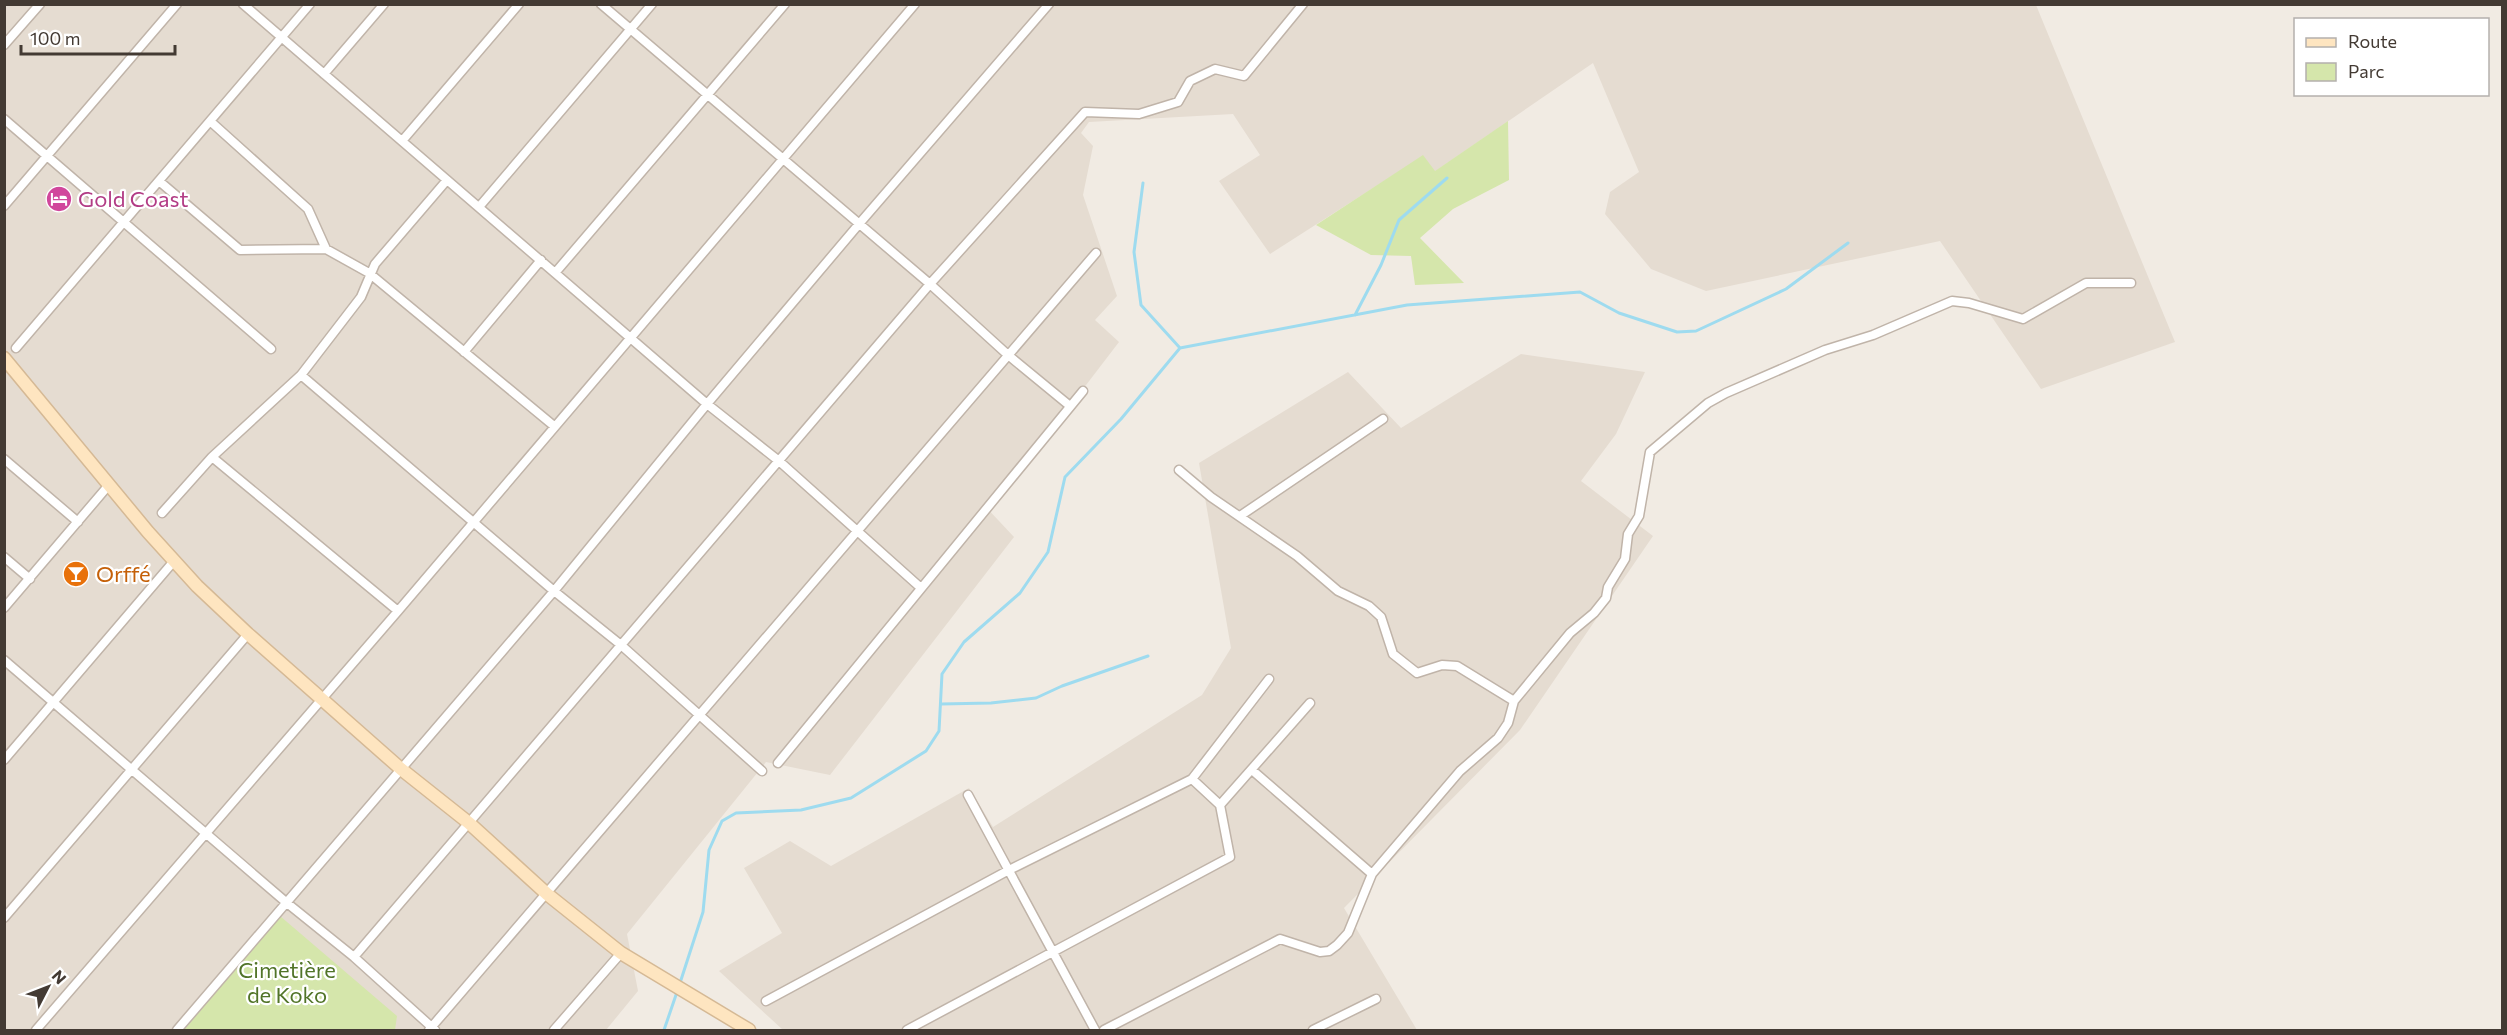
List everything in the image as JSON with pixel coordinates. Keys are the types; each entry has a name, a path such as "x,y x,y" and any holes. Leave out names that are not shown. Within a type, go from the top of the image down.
{"main road":[{"path":"4,358 108,486 174,561 248,634 401,769 469,823 547,894 621,953 749,1030"}],"street":[{"path":"4,45 40,4"},
{"path":"4,206 177,4"},
{"path":"243,4 707,404 779,461 921,588"},
{"path":"16,348 310,4"},
{"path":"324,74 384,4"},
{"path":"402,141 519,4"},
{"path":"601,4 1070,406"},
{"path":"479,207 652,4"},
{"path":"555,273 785,4"},
{"path":"36,1030 398,611 472,521 915,4"},
{"path":"177,1030 554,591 707,404 1049,4"},
{"path":"354,957 930,284 1085,112 1138,114 1178,102 1190,81 1215,69 1244,76 1303,4"},
{"path":"4,119 270,349"},
{"path":"210,122 308,209 326,249"},
{"path":"162,513 212,457 301,375 361,297 369,273 447,180"},
{"path":"159,181 240,250 326,249 369,273 554,426"},
{"path":"4,660 287,903 354,957 432,1030 1096,253"},
{"path":"464,352 541,260"},
{"path":"1104,1030 1280,939 1320,952 1329,951 1348,933 1372,874 1460,771 1498,738 1508,723 1514,701 1570,633 1594,613 1606,598 1608,587 1625,559 1628,534 1639,516 1650,452 1708,403 1793,362 1873,335 1952,301 1969,303 2024,319 2086,283 2131,283"},
{"path":"301,375 554,591 621,645 762,771"},
{"path":"778,763 1083,391"},
{"path":"1240,516 1383,419"},
{"path":"212,457 398,611"},
{"path":"4,459 78,522"},
{"path":"1179,470 1211,497 1297,556 1338,591 1370,606 1381,617 1393,654 1417,674 1442,665 1457,666 1514,701"},
{"path":"4,608 108,486"},
{"path":"4,557 30,579"},
{"path":"4,760 174,561"},
{"path":"4,918 248,634"},
{"path":"766,1001 1009,870 1192,779 1269,679"},
{"path":"1220,805 1310,703"},
{"path":"1252,770 1372,874"},
{"path":"907,1030 1230,857 1220,805 1192,779"},
{"path":"968,795 1095,1030"},
{"path":"554,1030 621,953"},
{"path":"1313,1030 1376,999"}],"shaded area":[{"path":"5,5 2036,5 2175,342 2041,389 1940,241 1706,291 1651,269 1605,214 1610,192 1639,172 1593,63 1434,172 1423,156 1270,254 1219,181 1260,155 1233,114 1089,122 1081,133 1093,146 1083,195 1117,296 1095,320 1119,342 1070,406 984,505 1014,537 830,775 766,762 627,934 638,991 606,1030 5,1030"},
{"path":"1521,354 1645,372 1616,434 1581,481 1653,536 1520,730 1344,908 1417,1030 783,1030 719,971 782,933 744,868 790,841 831,866 969,788 993,827 1202,695 1231,648 1199,463 1348,372 1401,428"}],"green space":[{"path":"1508,121 1509,180 1453,209 1420,238 1464,283 1415,285 1411,256 1371,255 1316,225 1423,155 1435,171"},
{"name":"Cimetière de Koko","path":"280,916 397,1016 395,1030 184,1030"}],"waterway":[{"path":"1355,315 1381,265 1399,220 1447,178"},
{"path":"1143,183 1134,252 1141,305 1180,348"},
{"path":"680,983 703,912 709,850 722,821 736,813 801,810 851,798 926,751 939,731 942,674 964,642 1020,593 1048,552 1065,477 1121,419 1180,348 1407,305 1580,292 1619,313 1677,332 1696,331 1786,289 1848,243"},
{"path":"941,704 991,703 1036,698 1062,686 1148,656"},
{"path":"664,1030 677,992"}],"place":[{"name":"Gold Coast","path":"59,199"},
{"name":"Orffé","path":"76,574"}]}
